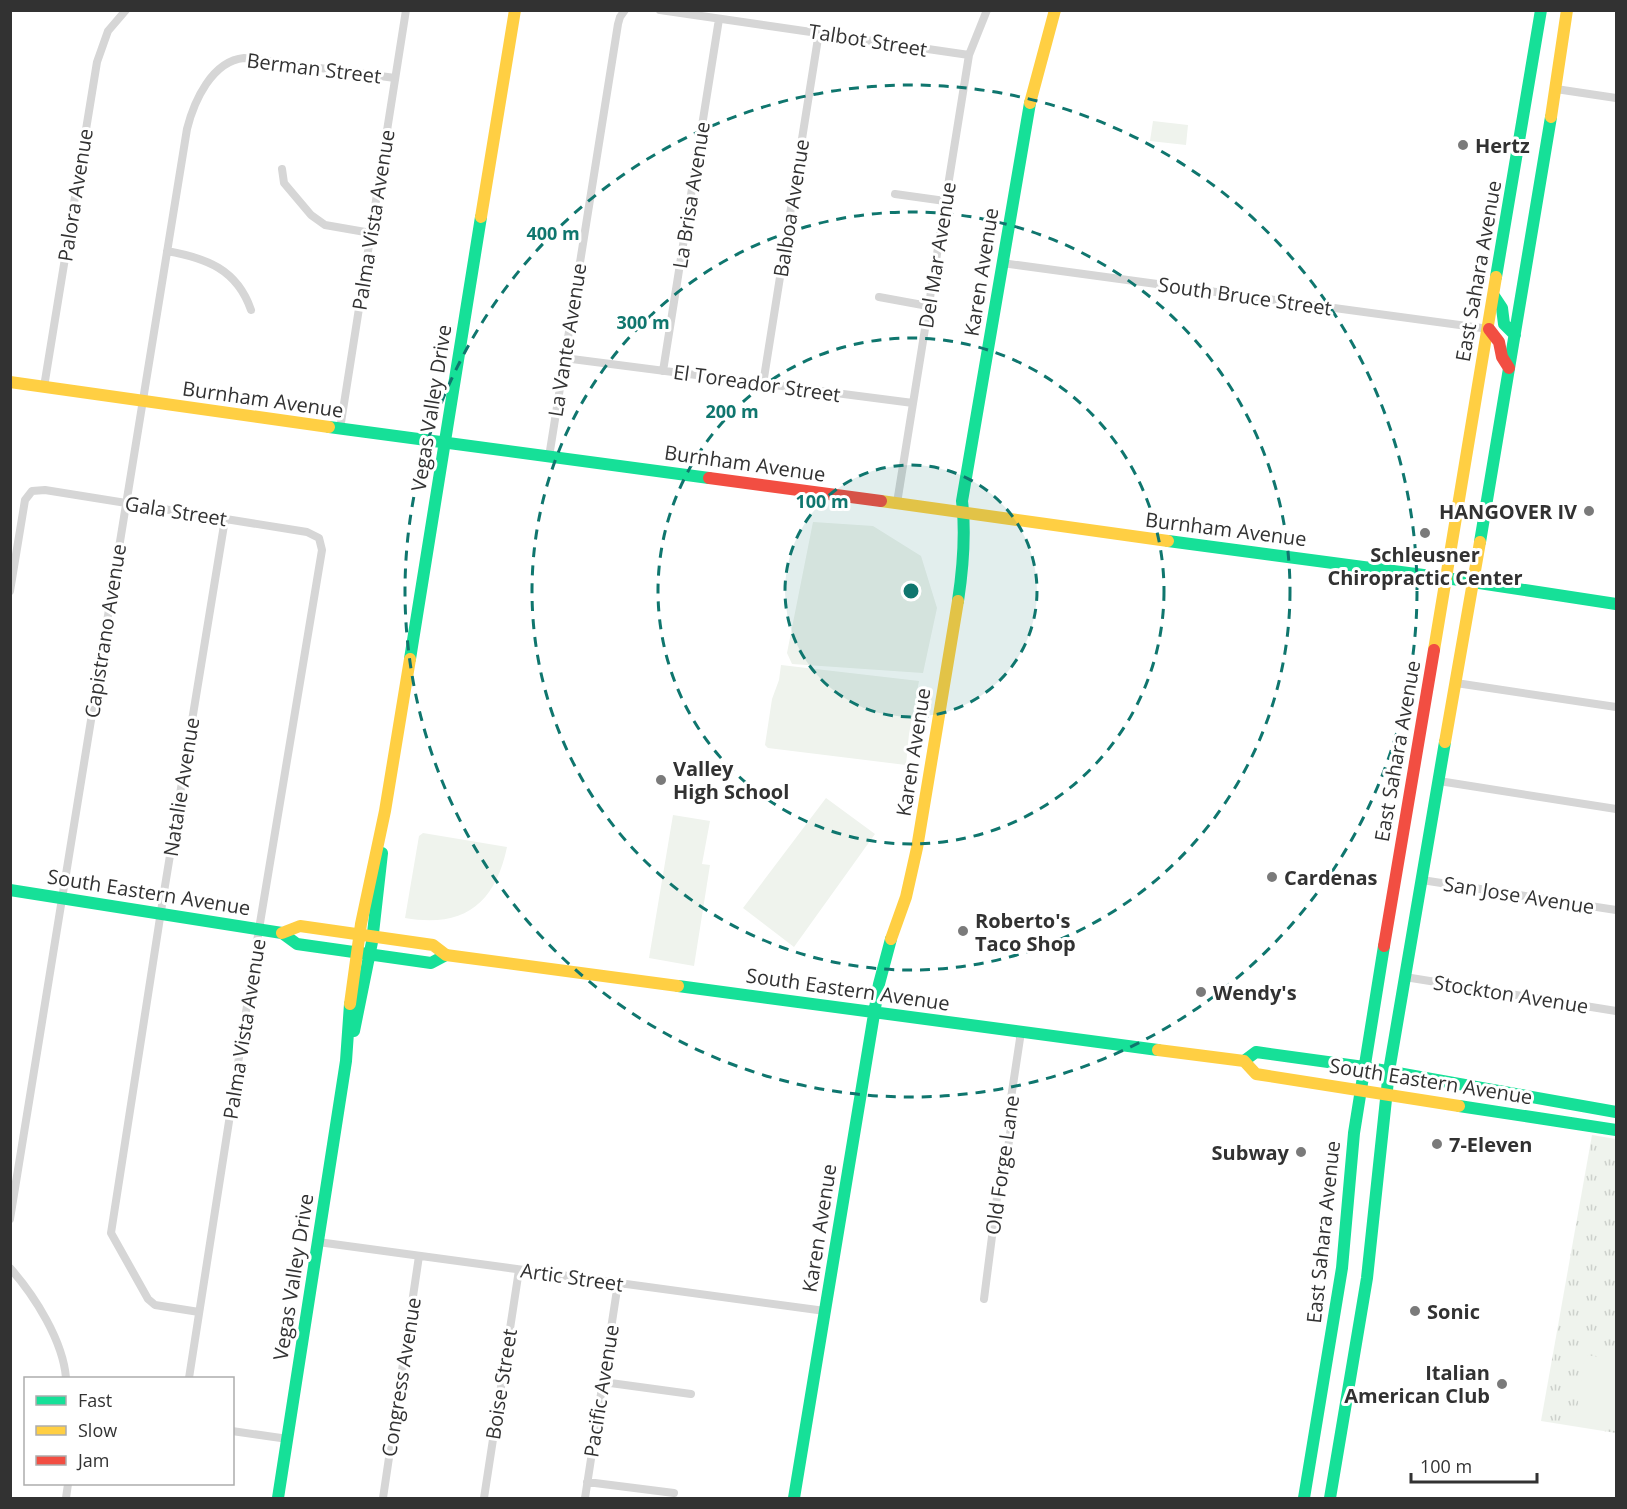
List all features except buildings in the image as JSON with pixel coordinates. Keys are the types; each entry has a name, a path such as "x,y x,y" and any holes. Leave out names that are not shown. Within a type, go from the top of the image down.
{"main road":[{"name":"Vegas Valley Drive","path":"278,1498 346,1061 352,981 359,934 385,811 515,10"},
{"name":"Karen Avenue","path":"794,1498 874,1012 891,938 906,897 917,848 962,575 965,528 962,501 1026,116 1055,10"},
{"name":"East Sahara Avenue","path":"1304,1498 1344,1257 1354,1133 1360,1090 1418,825 1446,578 1541,10"},
{"name":"East Sahara Avenue","path":"1330,1498 1370,1255 1389,1071 1422,880 1418,825 1439,781 1556,89 1564,13"},
{"path":"1494,296 1502,308 1504,324 1515,335"},
{"path":"1488,329 1499,342 1502,357 1509,368"},
{"name":"Burnham Avenue","path":"10,382 340,429 1446,578 1617,604"},
{"name":"Vegas Valley Drive","path":"346,1061 367,983 374,937 385,811"},
{"name":"South Eastern Avenue","path":"10,890 282,933 297,944 357,953 431,963 446,955"},
{"name":"South Eastern Avenue","path":"282,933 300,926 433,945 446,955 1244,1061 1256,1074 1617,1130"},
{"name":"South Eastern Avenue","path":"1244,1061 1256,1052 1364,1066 1617,1112"},
{"path":"1581,1125 1584,1119 1590,1117 1617,1119"},
{"path":"1335,1315 1359,1327"}],"street":[{"name":"Palora Avenue","path":"44,387 97,62 108,32 126,10"},
{"name":"Palma Vista Avenue","path":"340,429 406,10"},
{"name":"Talbot Street","path":"660,10 969,55"},
{"name":"Del Mar Avenue","path":"897,503 969,55 987,10"},
{"name":"La Vante Avenue","path":"549,457 618,24 625,11"},
{"name":"La Brisa Avenue","path":"663,371 719,19"},
{"name":"Balboa Avenue","path":"763,384 819,32"},
{"name":"Berman Street","path":"234,59 244,58 395,78"},
{"name":"Capistrano Avenue","path":"10,1219 191,112 201,92 215,73 225,63 234,59"},
{"path":"1556,89 1617,98"},
{"path":"282,169 284,183 311,215 325,225 371,233"},
{"path":"895,194 945,201"},
{"path":"167,251 194,256 220,267 231,276 246,296 251,310"},
{"name":"South Bruce Street","path":"1002,263 1488,329"},
{"path":"879,297 928,306"},
{"name":"El Toreador Street","path":"564,358 913,404"},
{"name":"Gala Street","path":"10,591 25,500 32,491 45,490 126,502 307,532 319,538"},
{"name":"Natalie Avenue","path":"200,1312 155,1305 148,1299 111,1233 225,519"},
{"name":"Palma Vista Avenue","path":"189,1377 259,929 322,550 319,538"},
{"path":"1456,682 1617,707"},
{"path":"1439,781 1617,808"},
{"name":"San Jose Avenue","path":"1422,880 1617,910"},
{"name":"Stockton Avenue","path":"1405,977 1617,1011"},
{"name":"Old Forge Lane","path":"984,1299 1000,1174 1007,1155 1013,1113 1011,1098 1021,1032"},
{"name":"Artic Street","path":"318,1242 825,1311"},
{"name":"Congress Avenue","path":"383,1498 419,1256"},
{"path":"10,1268 35,1301 61,1350 66,1377"},
{"name":"Boise Street","path":"484,1498 519,1270"},
{"name":"Pacific Avenue","path":"585,1498 618,1283"},
{"path":"603,1382 691,1394"},
{"path":"234,1431 288,1439"},
{"path":"587,1482 674,1493"}],"green space":[{"path":"1153,121 1188,125 1186,145 1150,141"},
{"path":"813,522 873,526 921,556 937,608 923,673 792,664 787,653"},
{"path":"781,665 919,681 906,765 768,748 765,745 772,699 779,680"},
{"path":"826,798 875,834 794,947 743,908"},
{"path":"673,815 710,821 702,864 710,865 694,966 649,958"},
{"path":"423,833 507,847 502,867 494,884 485,898 473,908 460,915 444,919 405,918 419,836"},
{"path":"1592,1135 1616,1139 1616,1433 1541,1421"},
{"path":"1585,1355 1616,1359 1615,1430 1575,1424"}],"traffic: fast":[{"path":"1496,277 1541,10"},
{"path":"958,601 963,551 962,501 1030,103"},
{"path":"1480,542 1551,117"},
{"path":"410,659 481,217"},
{"path":"1494,296 1502,308 1504,324 1515,335"},
{"path":"329,427 709,478"},
{"path":"1168,541 1446,578 1616,604"},
{"path":"1330,1498 1367,1278 1389,1071 1445,742"},
{"path":"354,1031 372,942 382,853"},
{"path":"10,890 282,933 297,944 431,963 446,955"},
{"path":"794,1498 879,984 891,939"},
{"path":"1304,1498 1342,1268 1354,1133 1384,946"},
{"path":"678,986 1158,1050"},
{"path":"278,1498 346,1061 350,1004"},
{"path":"1244,1061 1256,1052 1364,1067 1616,1112"},
{"path":"1459,1106 1616,1130"}],"traffic: slow":[{"path":"481,217 515,10"},
{"path":"1030,103 1055,10"},
{"path":"1551,117 1567,10"},
{"path":"1434,650 1496,277"},
{"path":"10,382 329,427"},
{"path":"881,501 1168,541"},
{"path":"1445,742 1480,542"},
{"path":"891,939 906,897 917,848 958,601"},
{"path":"350,1004 361,924 385,811 410,659"},
{"path":"282,933 300,926 433,945 446,955 678,986"},
{"path":"1158,1050 1244,1061 1256,1074 1459,1106"}],"traffic: jam":[{"path":"1489,329 1499,342 1502,357 1509,368"},
{"path":"709,478 881,501"},
{"path":"1384,946 1434,650"}],"place":[{"name":"Hertz","path":"1463,145"},
{"name":"HANGOVER IV","path":"1589,511"},
{"name":"Schleusner Chiropractic Center","path":"1425,533"},
{"name":"Valley High School","path":"661,780"},
{"name":"Cardenas","path":"1272,877"},
{"name":"Roberto's Taco Shop","path":"963,931"},
{"name":"Wendy's","path":"1201,992"},
{"name":"7-Eleven","path":"1437,1144"},
{"name":"Subway","path":"1301,1152"},
{"name":"Sonic","path":"1415,1311"},
{"name":"Italian American Club","path":"1502,1384"}]}
